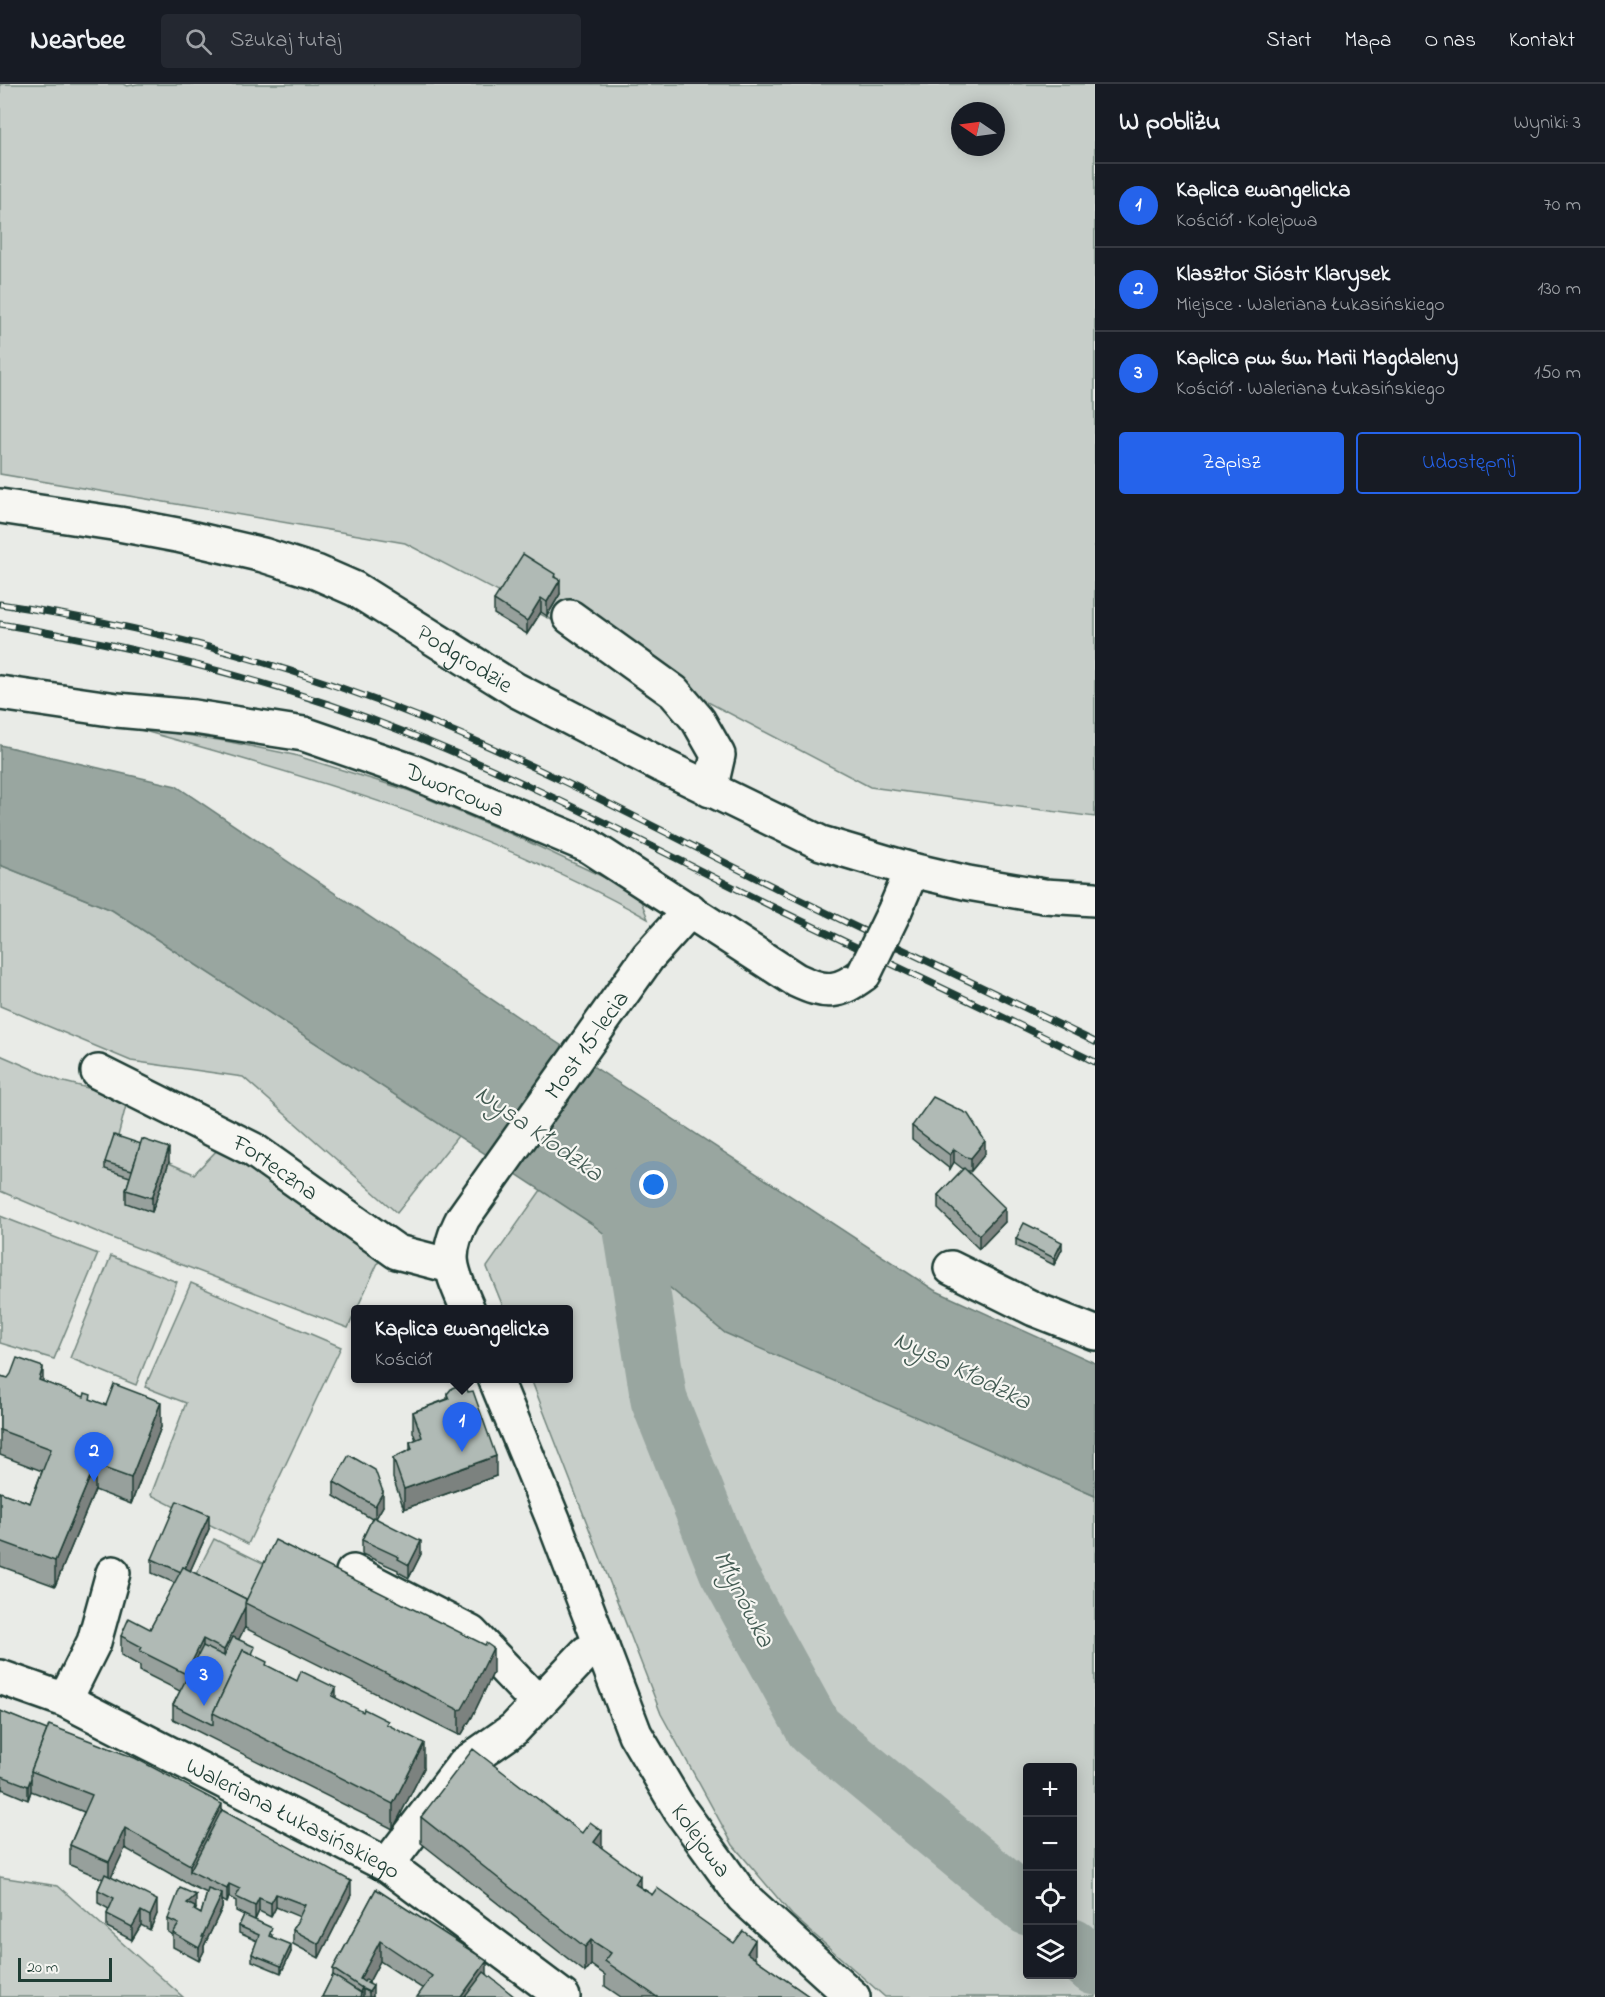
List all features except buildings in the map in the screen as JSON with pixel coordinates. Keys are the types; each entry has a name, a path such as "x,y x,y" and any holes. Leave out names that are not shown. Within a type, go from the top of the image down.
{"street":[{"name":"Podgrodzie","path":"0,506 177,535 263,555 336,580 516,690 710,790 821,843 912,870 1044,896 1095,899"},
{"path":"570,617 674,692 698,720 718,755 710,790"},
{"name":"Dworcowa","path":"0,693 117,710 194,717 304,734 411,771 589,846 796,980 814,988 832,992 849,986 864,974 912,870"},
{"name":"Most 15-lecia","path":"451,1266 450,1251 453,1236 463,1218 648,957 690,910"},
{"name":"Forteczna","path":"98,1072 252,1149 396,1252 451,1266"},
{"path":"451,1266 466,1305"},
{"path":"951,1268 1034,1309 1095,1333"},
{"name":"Kolejowa","path":"497,1383 635,1734 687,1820 743,1897 853,1997"},
{"path":"353,1572 471,1632 538,1703"},
{"path":"66,1700 94,1642 113,1573"},
{"path":"387,1865 464,1764 514,1729 586,1653 602,1648"},
{"name":"Waleriana Łukasińskiego","path":"0,1677 66,1700 387,1865 563,1997"}],"shaded area":[{"path":"0,84 123,84 127,86 137,84 1095,84 1095,817 870,787 405,543 0,474"},
{"path":"126,726 225,741 294,755 410,791 518,837 614,882 641,901 648,919 586,886 459,830 327,784"},
{"path":"0,865 112,910 458,1136 397,1213 243,1077 131,1061 0,1006"},
{"path":"0,1055 60,1081 128,1098 117,1140 194,1174 220,1147 382,1254 359,1305 351,1305 351,1321 348,1328 109,1237 0,1191"},
{"path":"541,1190 591,1223 941,1428 1095,1496 1095,1997 885,1997 792,1915 733,1845 661,1714 533,1383 573,1383 573,1305 502,1305 487,1267"},
{"path":"0,1216 98,1254 54,1359 0,1343"},
{"path":"111,1256 177,1282 136,1385 70,1358"},
{"path":"191,1283 341,1347 248,1544 151,1495 186,1403 145,1387"},
{"path":"214,1539 269,1566 244,1612 191,1584"},
{"path":"0,1877 58,1886 183,1997 0,1997"}],"water":[{"name":"Nysa Kłodzka","path":"0,745 176,786 518,1017 934,1290 1095,1363 1095,1496 725,1333 591,1223 112,910 0,865"}],"waterway":[{"name":"Młynówka","path":"626,1193 659,1400 727,1570 814,1729 1023,1903"},
{"name":"Młynówka","path":"1077,1951 1095,1967"}],"railway":[{"path":"0,604 107,623 212,648 317,680 419,717 555,777 817,908 1095,1042"},
{"path":"0,624 104,643 207,668 308,697 407,733 546,794 773,907 1095,1062"}],"place":[{"name":"Kaplica ewangelicka","path":"462,1452"},
{"name":"Klasztor Sióstr Klarysek","path":"94,1482"},
{"name":"Kaplica pw. św. Marii Magdaleny","path":"204,1706"}]}
